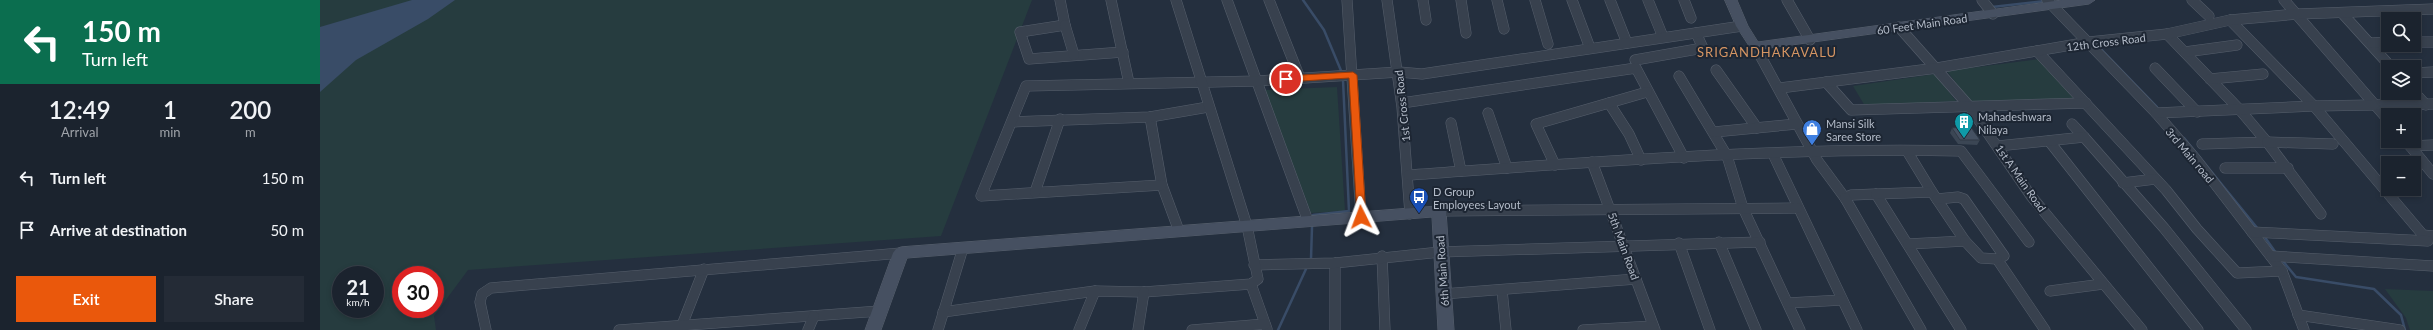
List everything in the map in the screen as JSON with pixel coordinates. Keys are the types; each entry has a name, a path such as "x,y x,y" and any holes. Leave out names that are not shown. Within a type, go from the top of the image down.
{"street":[{"path":"1060,0 1074,55"},
{"path":"1111,0 1129,83"},
{"path":"943,312 1095,291 1144,292 1252,284 1258,280 1247,226 1208,107 1203,82 1176,0"},
{"path":"1228,0 1308,221"},
{"path":"1269,0 1300,78"},
{"path":"1347,0 1361,217"},
{"name":"1st Cross Road","path":"1387,0 1399,72 1409,175 1410,214"},
{"path":"1423,0 1426,20"},
{"path":"1461,0 1466,33"},
{"path":"1497,0 1504,29"},
{"path":"1535,0 1548,44"},
{"path":"1572,0 1590,48"},
{"path":"1610,0 1627,43"},
{"path":"1648,0 1663,37"},
{"path":"1684,0 1691,18"},
{"path":"1731,0 1742,26 1780,88 1812,152 1845,198 1922,330"},
{"path":"1787,0 1810,40"},
{"name":"60 Feet Main Road","path":"1755,46 1810,40 1899,27 1988,7 2053,4 2089,0"},
{"path":"2192,0 2209,16"},
{"path":"2284,0 2298,14 2381,112"},
{"name":"3rd Main road","path":"2053,4 2160,113 2271,256 2282,271 2304,330"},
{"name":"12th Cross Road","path":"1780,88 1937,68 2089,42 2167,34 2230,20 2298,14 2433,9"},
{"path":"2342,12 2372,43 2385,60"},
{"path":"2230,20 2314,106 2429,240"},
{"path":"1065,24 1020,32 1029,59 1123,52"},
{"path":"1162,185 981,196 1026,86 1203,82 1399,72 1436,72 1742,26"},
{"name":"1st A Main Road","path":"1899,27 1937,68 1969,106 2031,196 2102,284 2142,330"},
{"path":"1635,60 1703,48 1696,33"},
{"path":"2167,34 2240,110 2288,168 2321,214"},
{"path":"2372,43 2381,42"},
{"path":"2421,42 2433,42"},
{"path":"2184,52 2237,45"},
{"path":"2037,51 2155,179 2237,273 2282,271"},
{"path":"1402,103 1520,87 1636,68 1647,92 1684,158"},
{"path":"2155,68 2197,112"},
{"path":"1716,70 1757,128"},
{"path":"2421,73 2433,72"},
{"path":"2210,79 2263,74"},
{"path":"1679,76 1714,132 1727,156 1743,208 1800,330"},
{"path":"1826,82 1851,110 2086,104"},
{"path":"1555,165 1536,124 1647,92"},
{"path":"2421,98 2429,104"},
{"path":"1609,103 1629,134 1641,160"},
{"path":"2160,113 2314,106 2429,104"},
{"path":"1012,122 1060,119 1150,117 1208,107"},
{"path":"1488,113 1506,168"},
{"path":"1150,117 1162,185 1180,231"},
{"path":"1035,192 1060,119"},
{"path":"1451,123 1460,171"},
{"path":"1714,132 1797,124"},
{"path":"2072,124 2164,228 2246,330"},
{"path":"1998,146 2084,138"},
{"path":"2049,141 2198,330"},
{"path":"2202,144 2267,142 2333,144"},
{"path":"2421,144 2433,145"},
{"path":"2412,148 2433,174"},
{"path":"1409,175 1592,162 1860,149 1961,152 2029,242"},
{"path":"1845,198 1851,195 1876,194 1935,196 1958,197 1964,199 2004,256 1997,259 1981,258 1965,241 1935,196 1907,151"},
{"path":"1773,154 1797,208 1857,330"},
{"name":"5th Main Road","path":"1592,162 1654,328"},
{"path":"2225,168 2288,168"},
{"path":"2123,183 2155,179"},
{"path":"1876,194 1961,330"},
{"path":"486,330 480,302 482,294 491,288 704,269 1439,211 1797,208"},
{"name":"6th Main Road","path":"1439,211 1440,252 1446,330"},
{"path":"2252,232 2429,240"},
{"path":"1908,244 1965,241"},
{"path":"1719,242 1756,330"},
{"path":"1254,265 1335,263 1382,256 1440,252 1679,243 1760,242"},
{"path":"1679,243 1710,330"},
{"path":"938,330 963,248"},
{"path":"873,330 901,253"},
{"path":"1382,256 1385,330"},
{"path":"2271,256 2433,266"},
{"path":"1997,259 2045,330"},
{"path":"1334,330 1335,263"},
{"path":"682,326 704,269"},
{"path":"1443,294 1636,279"},
{"path":"1192,330 1266,327 1252,284"},
{"path":"2050,291 2102,284"},
{"path":"1502,290 1506,330"},
{"path":"1079,330 1095,291"},
{"path":"1138,330 1144,292"},
{"path":"1788,303 1842,300"},
{"path":"619,330 682,326 757,325 814,316 880,311"},
{"path":"2298,315 2400,330"},
{"path":"808,330 814,316"},
{"path":"1589,330 1654,328"}],"green space":[{"path":"320,0 1032,0 941,236 468,270 444,302 444,266 392,266 392,318 434,318 436,330 320,330"},
{"path":"2039,59 2078,101 1971,103 1947,71"},
{"path":"1935,74 1956,101 1865,106 1853,86"},
{"path":"1337,87 1345,211 1311,213 1265,90"},
{"path":"2385,289 2433,291 2433,330 2410,330 2406,318"}],"water":[{"path":"412,0 455,0 428,19 356,60 320,92 320,27"}],"building":[{"path":"1970,126 1980,140 1960,140 1952,128"}],"waterway":[{"path":"1303,0 1324,30 1342,73"},
{"path":"1992,7 2045,1"},
{"path":"2097,45 2157,107"},
{"path":"1313,215 1349,211 1343,80"},
{"path":"2184,138 2258,229"},
{"path":"1311,259 1312,227"},
{"path":"2264,236 2276,253"},
{"path":"2282,260 2296,277 2374,289 2401,315 2405,330"},
{"path":"1278,330 1306,269"}],"place":[{"name":"Mahadeshwara Nilaya","path":"1964,139"},
{"name":"Mansi Silk Saree Store","path":"1812,146"},
{"name":"D Group Employees Layout","path":"1419,214"}],"district":[{"name":"SRIGANDHAKAVALU","path":"1767,52"}],"route":[{"path":"1286,79 1353,75 1361,217"}]}
